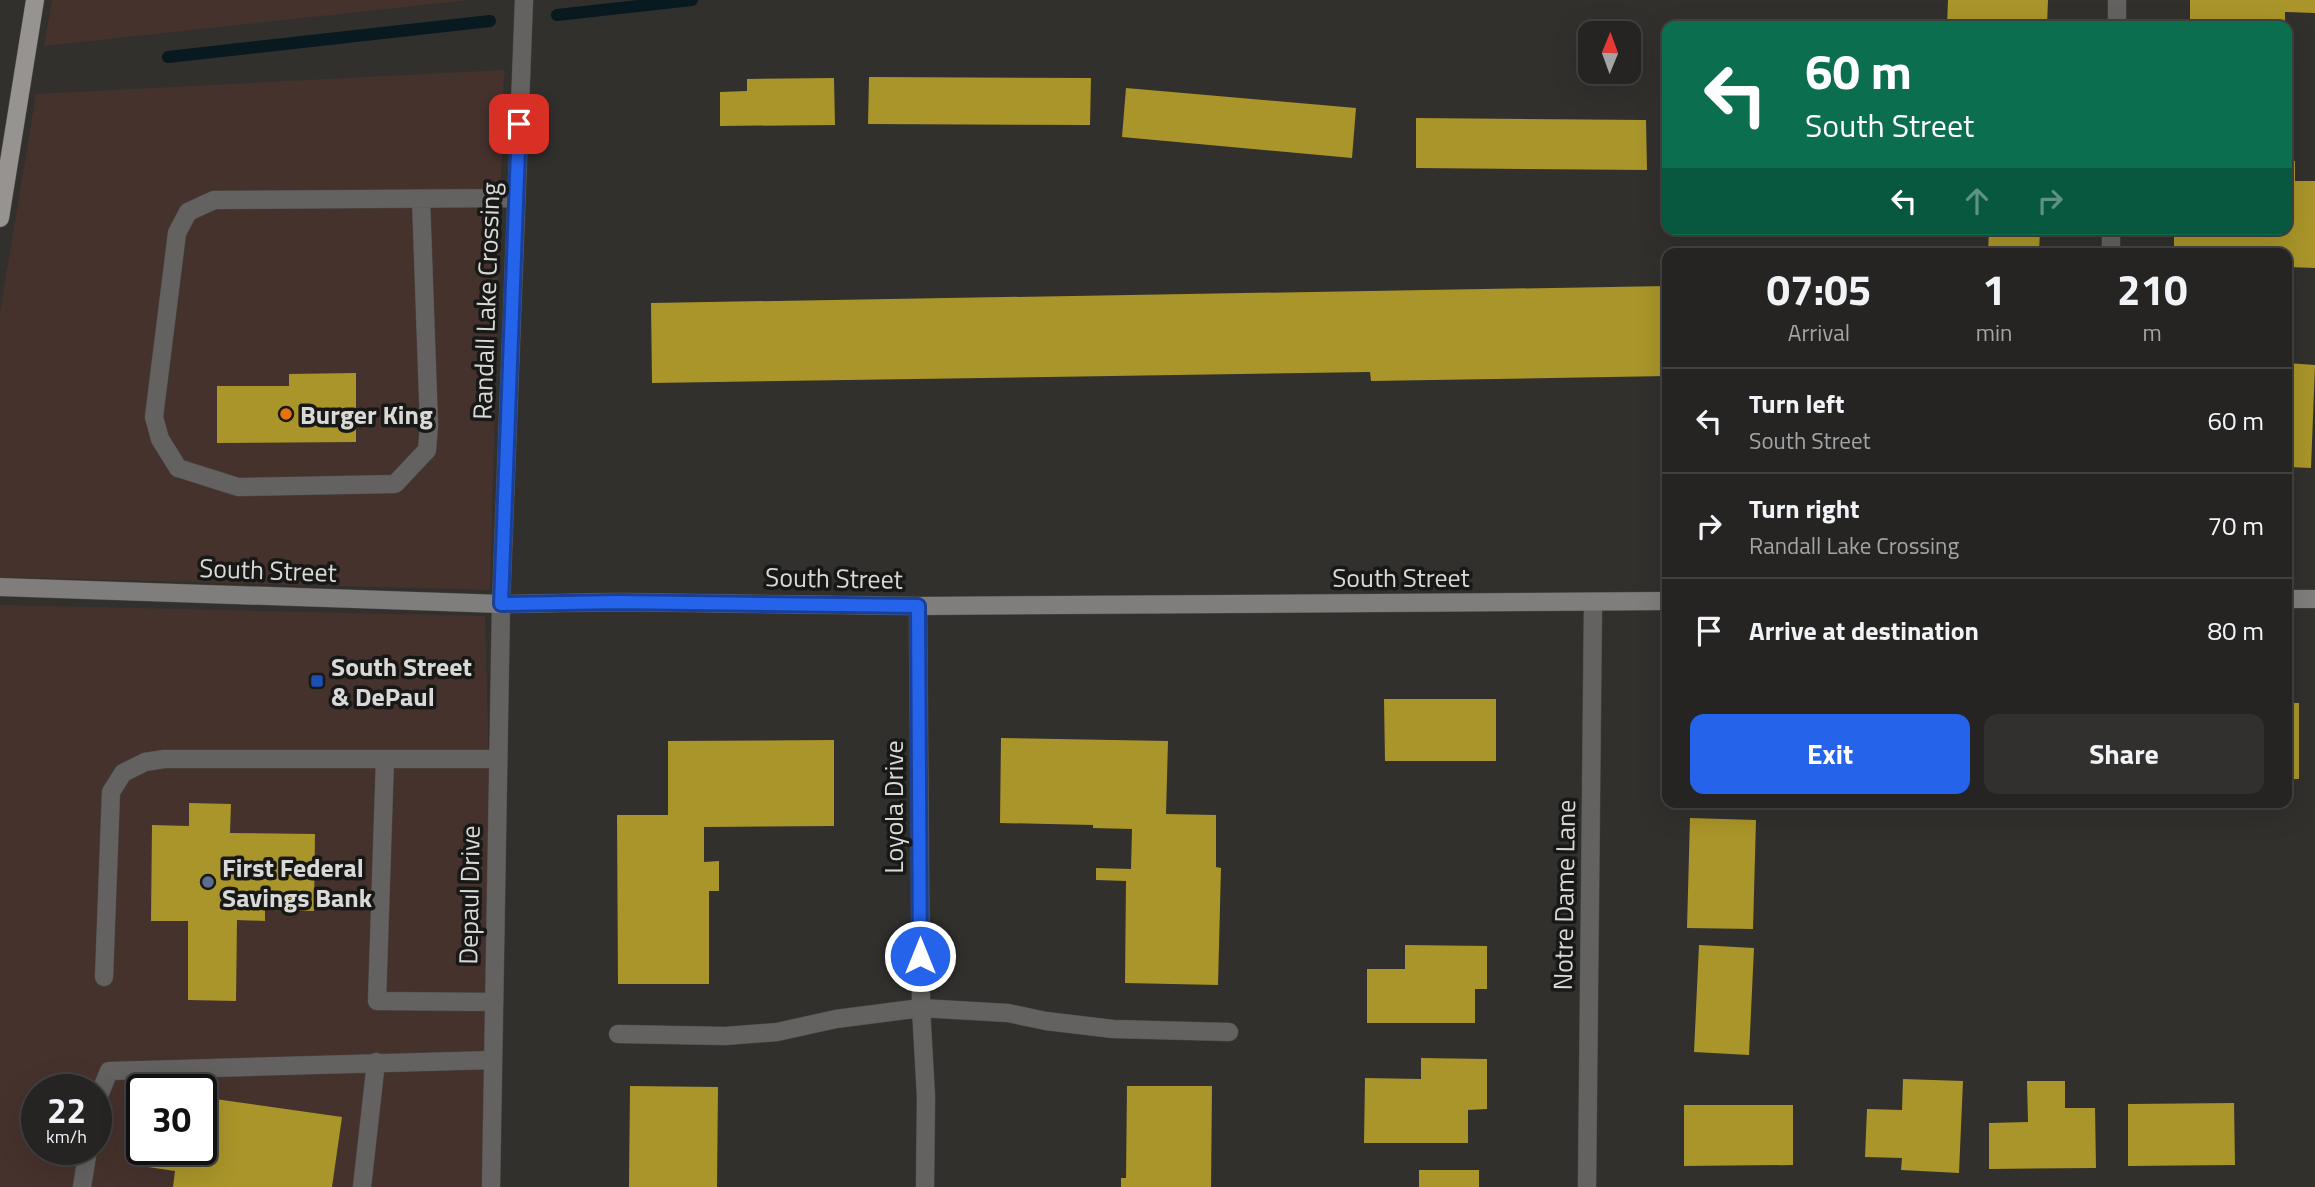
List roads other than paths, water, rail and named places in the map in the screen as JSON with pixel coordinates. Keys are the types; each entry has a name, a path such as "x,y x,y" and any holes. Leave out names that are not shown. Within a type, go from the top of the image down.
{"main road":[{"path":"0,218 35,0"}],"street":[{"name":"Randall Lake Crossing","path":"501,604 524,0"},
{"path":"2117,0 2117,21"},
{"path":"421,199 429,425 427,450 395,484 238,487 178,468 160,439 154,417 177,233 188,212 214,200 516,198"},
{"name":"South Street","path":"0,587 501,604 618,602 918,606 1662,601"},
{"path":"2292,599 2315,599"},
{"name":"Notre Dame Lane","path":"1587,1187 1593,603"},
{"name":"Depaul Drive","path":"491,1187 501,604"},
{"name":"Loyola Drive","path":"918,606 925,1187"},
{"path":"104,977 111,792 123,773 145,762 164,759 498,759"},
{"path":"385,759 377,1001 494,1002"},
{"path":"618,1034 725,1036 777,1032 836,1019 921,1009 1007,1013 1113,1029 1229,1032"},
{"path":"108,1074 109,1071 493,1060"},
{"path":"362,1187 376,1062"},
{"path":"82,1187 86,1165"}],"waterway":[{"path":"557,15 692,0"},
{"path":"168,57 490,21"}],"place":[{"name":"Burger King","path":"286,414"},
{"name":"South Street & DePaul","path":"317,681"},
{"name":"First Federal Savings Bank","path":"208,882"}]}
